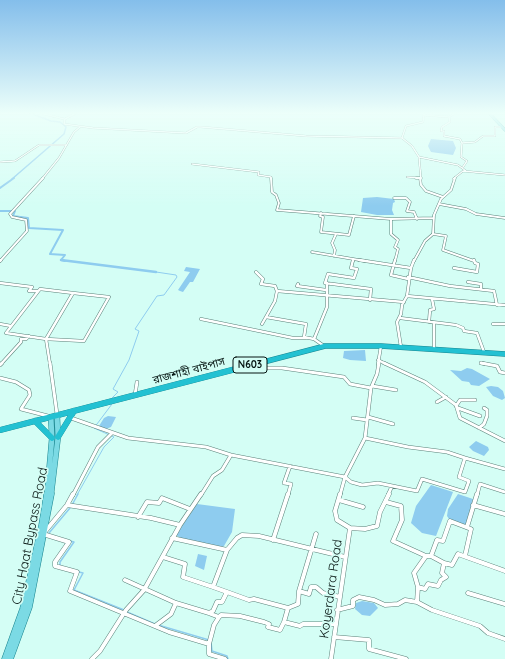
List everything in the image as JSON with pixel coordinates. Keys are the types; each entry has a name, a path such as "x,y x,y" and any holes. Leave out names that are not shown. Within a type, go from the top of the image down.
{"highway":[{"name":"রাজশাহী বাইপাস","path":"0,430 325,346 381,346 505,354"},
{"path":"35,421 55,437 74,411"}],"main road":[{"name":"City Haat Bypass Road","path":"10,659 29,607 54,474 54,416"},
{"name":"City Haat Bypass Road","path":"5,659 23,609 40,531 55,437"}],"street":[{"path":"409,144 419,156 421,185 426,191 444,197"},
{"path":"462,144 461,157 467,161 463,167"},
{"path":"0,162 15,161 39,145 67,145"},
{"path":"0,262 27,231 26,220 12,217 10,214 30,194 67,145"},
{"path":"419,156 463,167 467,171"},
{"path":"192,164 259,172 258,175 271,176 271,188 279,203 278,210 391,219 434,218"},
{"path":"401,347 396,327 407,296 408,278 411,268 415,258 425,242 433,234 434,218 439,204 451,190 453,179 463,171 505,175"},
{"path":"407,177 421,178"},
{"path":"394,198 406,198 410,202 407,211 415,213 415,217 418,219"},
{"path":"439,204 466,209 476,214 505,218"},
{"path":"321,214 320,216 323,217 320,231 349,235 354,216"},
{"path":"391,219 391,234 398,240 395,247 398,249 391,275 439,284 494,291 497,305"},
{"path":"334,256 335,250 332,242 336,234"},
{"path":"433,234 446,236 443,250 474,259 475,263 478,264 476,272 454,268"},
{"path":"312,252 411,268"},
{"path":"314,339 321,320 324,318 328,296 326,294 327,283 325,283 328,274 354,278 357,269 351,268 353,259"},
{"path":"256,272 263,279 261,284 275,286 277,291 275,301 262,324"},
{"path":"468,282 481,284 480,289"},
{"path":"0,283 32,287 29,291 38,291 40,289 109,297 84,341 80,342 46,339 6,333 38,291"},
{"path":"327,283 371,289 370,300"},
{"path":"298,284 297,286 326,290"},
{"path":"277,291 404,302"},
{"path":"0,378 16,382 29,390 30,395 21,409 54,416 46,339 73,293"},
{"path":"407,296 505,305"},
{"path":"429,322 430,310 434,309 432,299"},
{"path":"266,316 306,324 304,337 306,338"},
{"path":"400,318 456,325 463,328 464,331 476,333 484,353"},
{"path":"201,319 294,338 314,339 325,346"},
{"path":"434,323 434,349"},
{"path":"0,324 12,326"},
{"path":"493,324 505,324"},
{"path":"0,365 21,342 21,339 26,339 29,336"},
{"name":"Koyerdara Road","path":"331,659 350,528 337,520 335,516 345,477 365,438 371,387 377,374 381,346"},
{"path":"378,360 423,380 457,407 480,416"},
{"path":"481,363 497,366 500,372 505,373"},
{"path":"254,364 260,368 282,368 344,378 350,384 396,390"},
{"path":"135,395 137,382"},
{"path":"437,402 446,397"},
{"path":"475,400 460,400 457,407 460,418 505,441"},
{"path":"479,428 484,424 487,416 487,410 484,408"},
{"path":"70,417 128,438 206,447 231,455 345,477 351,482 362,485 378,483 417,491 422,479 465,492 469,481 459,477 465,458"},
{"path":"353,418 368,418 393,424"},
{"path":"112,433 98,447 67,505 43,534 69,542 55,562 55,566 77,572 70,587 70,591 124,611 154,626 209,644"},
{"path":"365,438 408,447 447,452 505,469"},
{"path":"92,659 100,651 124,611 144,590 172,538 190,509 213,476 222,470 231,455"},
{"path":"273,540 291,484 284,483 290,466"},
{"path":"467,527 480,484 505,492"},
{"path":"350,528 365,529 377,526 380,512 386,502 392,486"},
{"path":"138,517 147,502 159,503 162,498 190,509"},
{"path":"339,500 363,507"},
{"path":"386,502 401,506 402,520 393,541 452,566 458,554 505,571"},
{"path":"67,505 180,525"},
{"path":"473,505 505,514"},
{"path":"417,602 418,587 414,578 414,573 428,556 437,540 443,541 450,521 471,530 465,556"},
{"path":"163,557 185,564 183,577 249,600 254,599 288,608 294,607 298,604 299,591 313,549 316,534"},
{"path":"213,587 222,562 228,551 227,550 237,538 242,535 273,540 345,557"},
{"path":"172,538 227,550"},
{"path":"418,587 425,589 428,584 438,586 441,580 446,577 442,573 444,563"},
{"path":"125,580 144,590 176,603 209,613 212,611 217,602 222,602 227,592"},
{"path":"299,591 309,594 311,586 316,587 323,593 340,597"},
{"path":"468,593 505,604"},
{"path":"337,610 353,606 353,600 359,597 374,600 385,605 398,604 405,600 417,602 432,610 480,626 488,633 505,640"},
{"path":"154,626 171,614 176,603"},
{"path":"212,611 211,614 218,617 240,616 264,622 269,624 268,627 280,630 288,608"},
{"path":"218,617 209,644 209,654 225,659"},
{"path":"284,622 300,626 303,624 335,624"},
{"path":"334,637 369,640 369,649 406,659"}],"water":[{"path":"429,144 454,144 456,148 453,155 431,152 428,146"},
{"path":"377,197 394,199 395,202 393,203 392,210 394,215 377,215 361,212 363,198"},
{"path":"186,267 200,269 193,282 190,282 183,292 178,290 190,272 184,271"},
{"path":"365,350 366,361 343,358 344,351"},
{"path":"467,368 472,369 490,379 479,386 471,385 469,382 462,381 450,370 461,371"},
{"path":"486,387 498,387 503,391 505,398 502,400 493,396"},
{"path":"108,416 116,417 111,427 106,429 99,426 104,418"},
{"path":"476,441 488,447 489,450 484,456 473,451 469,447"},
{"path":"431,485 453,492 436,536 422,533 411,523 416,506"},
{"path":"458,494 473,499 470,517 465,526 449,519 447,516 448,509"},
{"path":"197,504 235,509 232,532 224,546 222,547 182,539 176,535"},
{"path":"198,554 207,556 204,570 195,566"},
{"path":"362,601 374,603 378,608 370,616 362,615 355,609 356,603"}],"waterway":[{"path":"12,179 53,144"},
{"path":"0,188 14,178"},
{"path":"0,211 15,211 13,216 28,218 29,228 63,230 50,254 65,255 61,260"},
{"path":"61,260 156,272"},
{"path":"61,260 65,261"},
{"path":"112,398 118,392 113,389 129,360 138,334 139,331 135,329 157,296 164,295 177,277 176,275 156,272"},
{"path":"77,495 104,447 114,437 94,428 112,404"},
{"path":"72,505 78,494"},
{"path":"49,533 70,508"},
{"path":"60,565 60,562 74,542 70,541"},
{"path":"79,572 83,573 74,590 124,610"},
{"path":"127,612 155,624"},
{"path":"158,625 209,640"},
{"path":"211,642 212,651 227,656 228,659"}]}
